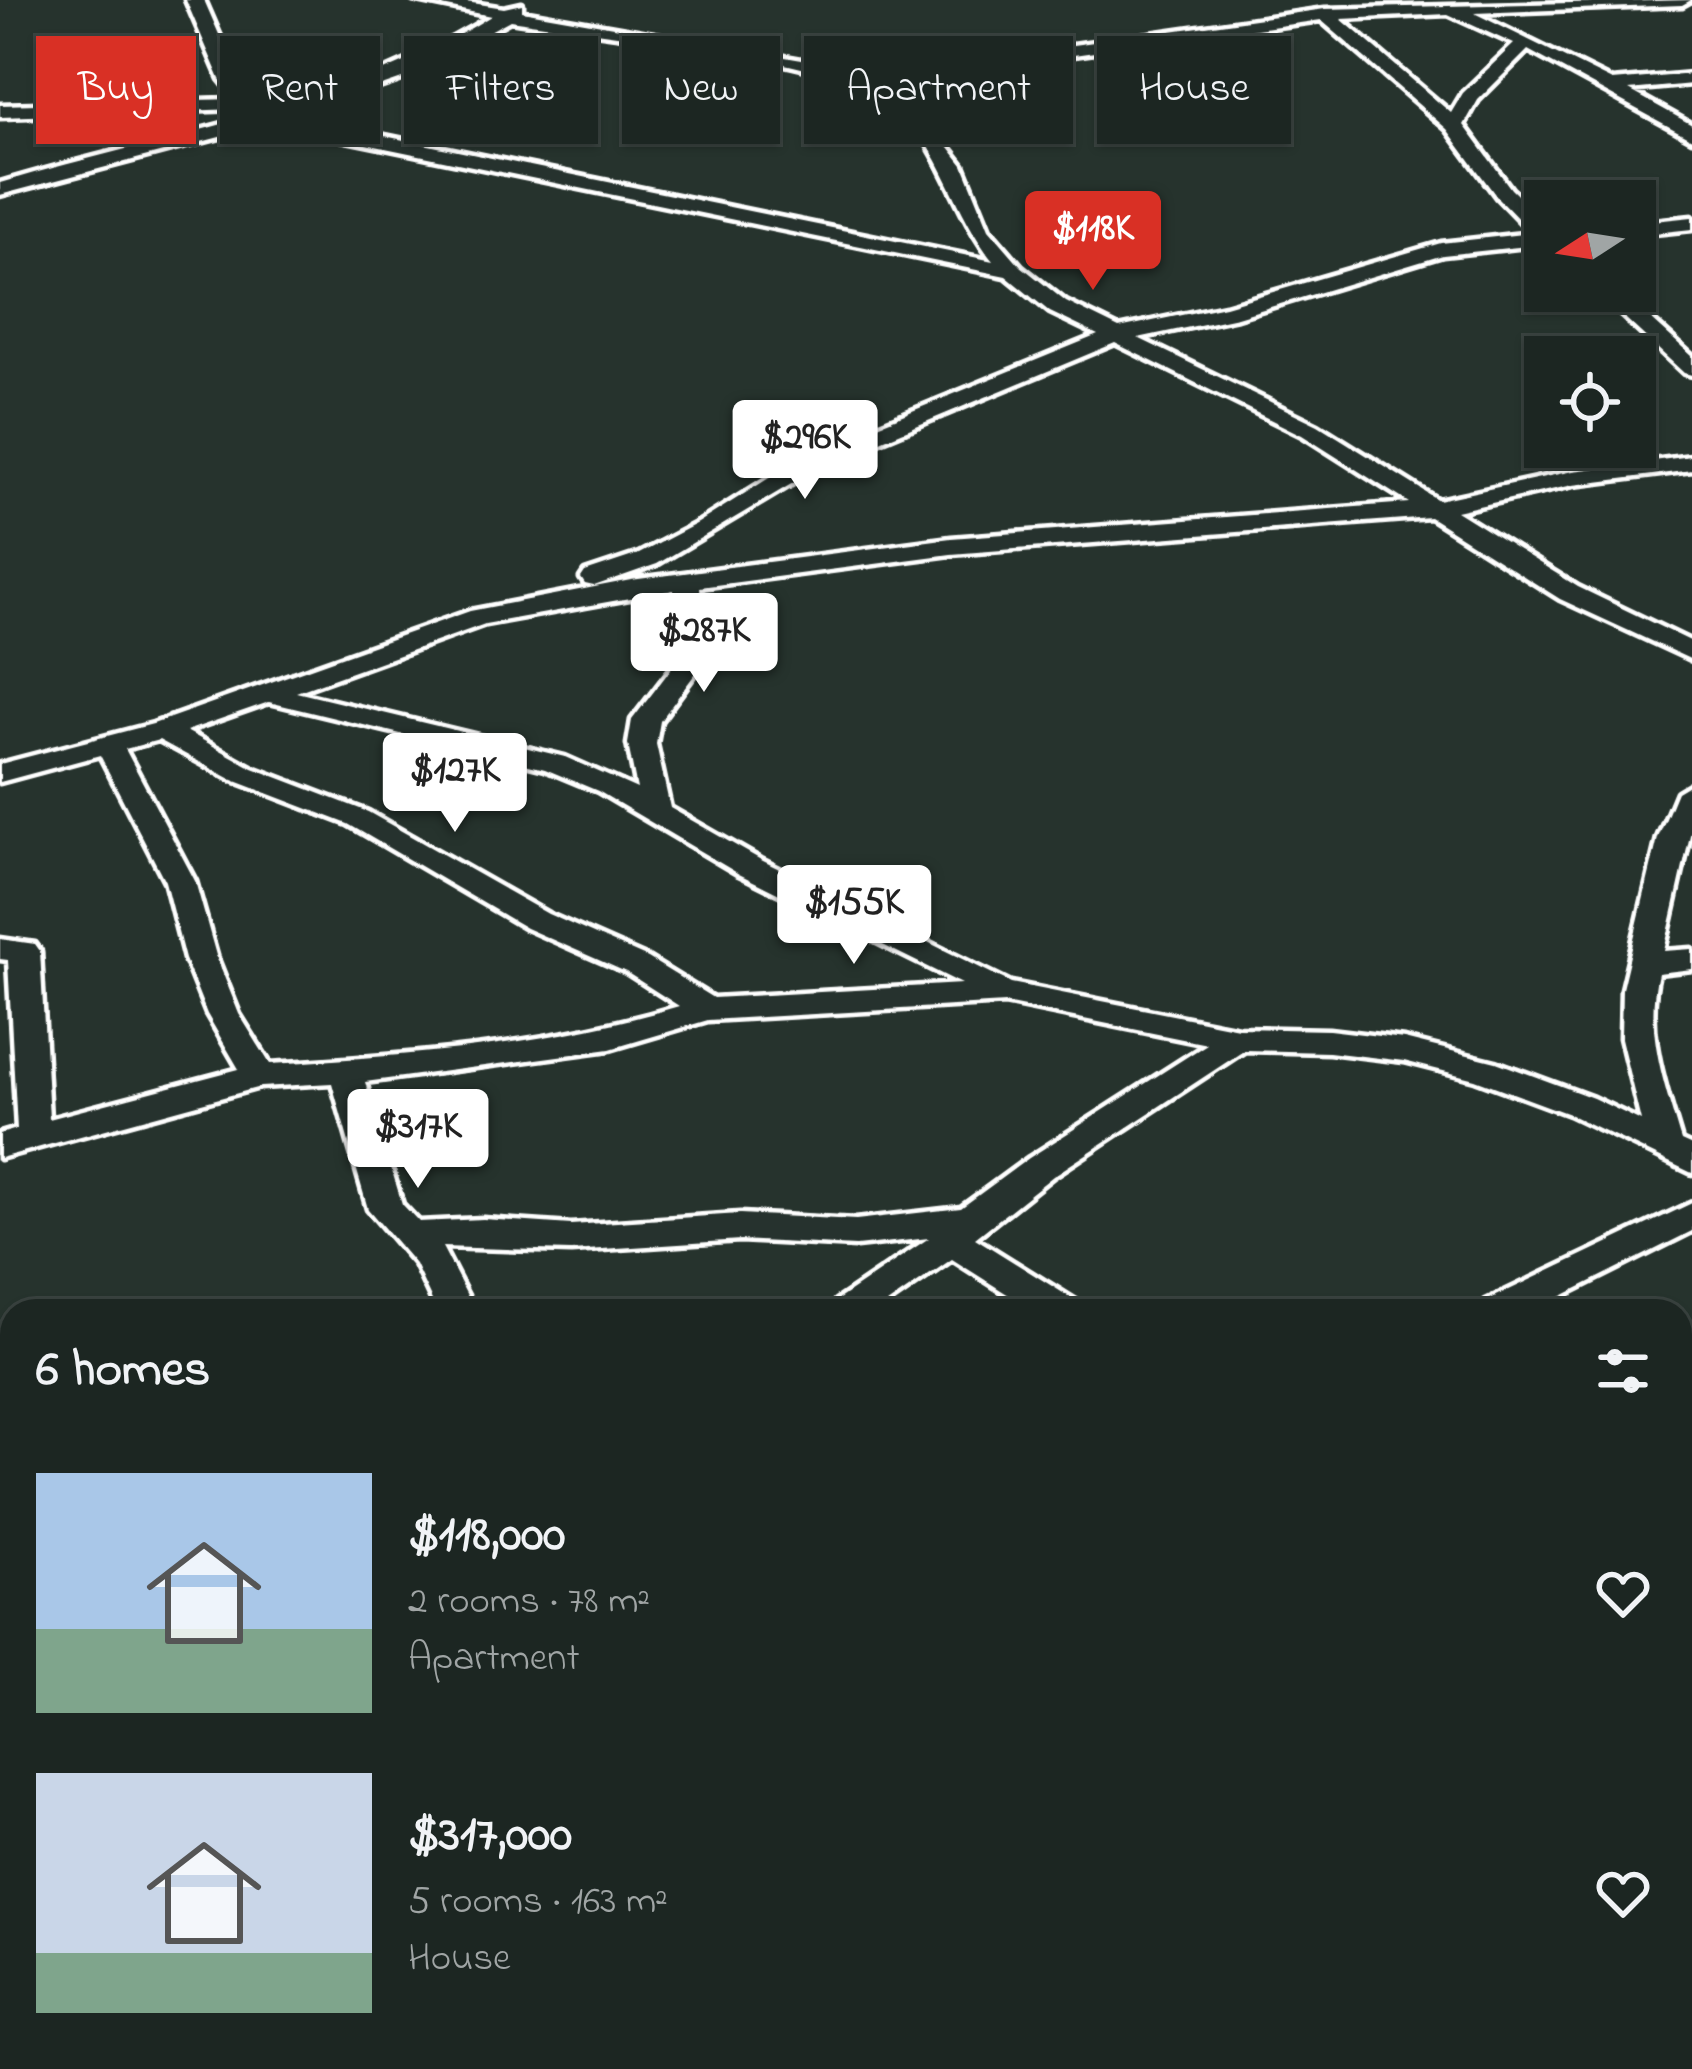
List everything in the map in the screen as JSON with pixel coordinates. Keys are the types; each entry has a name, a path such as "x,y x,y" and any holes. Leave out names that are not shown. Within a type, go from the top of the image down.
{"street":[{"path":"195,0 220,58"},
{"path":"422,0 804,63"},
{"path":"380,82 420,67 527,0"},
{"path":"1073,50 1325,14 1439,4 1682,0"},
{"path":"1439,4 1525,43 1692,133"},
{"path":"1325,14 1454,125 1524,214"},
{"path":"1454,125 1470,97 1525,43"},
{"path":"1609,87 1692,79"},
{"path":"0,111 220,105"},
{"path":"0,189 220,131"},
{"path":"380,141 1013,272"},
{"path":"937,144 953,165 979,230 1013,272 1058,307 1310,430 1569,593 1692,652"},
{"path":"1656,227 1692,224"},
{"path":"0,773 163,730 648,559 816,459 1114,337 1229,312 1441,249 1524,239"},
{"path":"1630,312 1692,368"},
{"path":"479,617 687,580 951,546 1431,509 1573,478 1692,463"},
{"path":"656,813 642,744 646,720 684,670 690,650 687,580"},
{"path":"263,692 555,763 608,785 750,867 1005,992"},
{"path":"163,730 243,774 358,818 537,921 637,965 707,1009"},
{"path":"110,746 180,881 201,959 223,1014 260,1076"},
{"path":"1679,1154 1640,1054 1636,1005 1642,964 1657,923 1661,873 1677,820 1692,793"},
{"path":"0,949 24,951 29,1103 35,1135"},
{"path":"1642,964 1692,959"},
{"path":"0,1146 260,1076 403,1069 610,1038 707,1009 1005,992 1238,1039 1329,1040 1404,1050 1484,1070 1582,1106 1679,1154"},
{"path":"866,1299 1041,1166 1238,1039"},
{"path":"345,1072 386,1209 428,1256 450,1299"},
{"path":"1523,1299 1692,1216"},
{"path":"409,1236 483,1232 571,1238 740,1227 856,1233 961,1230 1048,1299"}]}
